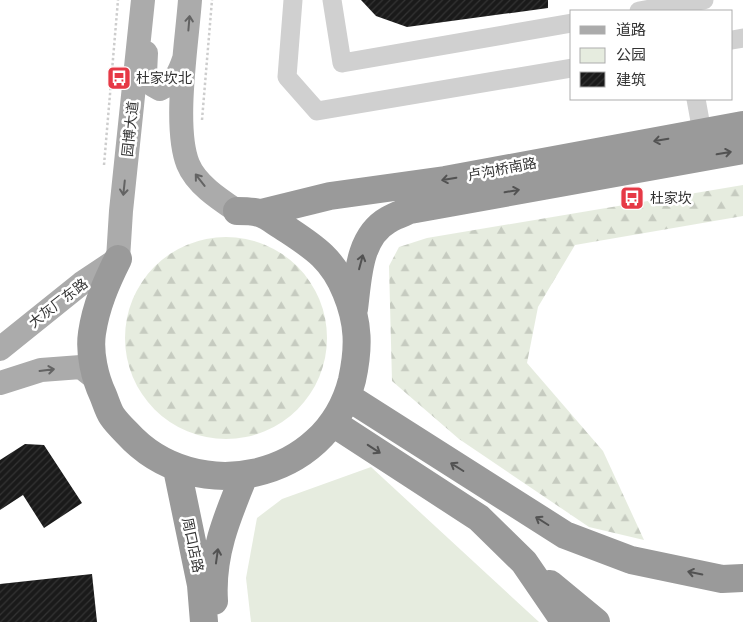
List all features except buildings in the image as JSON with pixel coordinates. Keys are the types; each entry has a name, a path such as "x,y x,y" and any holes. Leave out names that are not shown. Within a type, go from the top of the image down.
{"highway":[{"name":"卢沟桥南路","path":"249,212 330,196 446,180 743,125"},
{"name":"卢沟桥南路","path":"354,311 360,264 366,246 376,230 387,220 410,210 743,150"},
{"path":"118,259 102,293 91,335 96,378 112,417 141,448 177,469 210,476 244,476 278,466 308,448 333,423 348,397 358,354 354,311 340,278 318,249 249,212"},
{"path":"348,397 565,535 632,560 722,579 743,578"},
{"path":"333,423 479,518 524,562 596,622"},
{"name":"周口店路","path":"177,469 202,585 204,622"},
{"name":"周口店路","path":"216,622 213,585 221,532 244,476"},
{"path":"524,562 565,622"}],"main road":[{"path":"190,0 181,139 188,165 204,186 249,212"},
{"path":"143,3 147,39 145,74 153,85 160,89 170,84 178,75 186,54"},
{"name":"园博大道","path":"118,259 143,3"},
{"name":"大灰厂东路","path":"0,349 82,283 118,259"},
{"path":"0,383 41,370 80,367 96,378"}],"lane":[{"path":"293,0 287,77 317,111 570,68"},
{"path":"332,0 342,63 570,23"},
{"path":"652,10 679,8 704,0"},
{"path":"696,100 702,132"}],"path":[{"path":"202,122 212,0"}],"green space":[{"path":"743,185 743,216 575,245 538,307 527,363 603,451 644,540 589,527 459,439 392,381 389,266 399,247 427,238"},
{"path":"226,237 255,241 274,249 290,260 304,274 315,290 323,309 327,338 323,367 315,386 304,402 290,416 274,427 255,435 226,439 197,435 178,427 162,416 148,402 137,386 129,367 125,338 129,309 137,290 148,274 162,260 178,249 197,241"},
{"path":"371,467 539,622 251,622 246,578 257,518 282,499"}],"place":[{"name":"杜家坎北","path":"119,78"},
{"name":"杜家坎","path":"632,198"}]}
